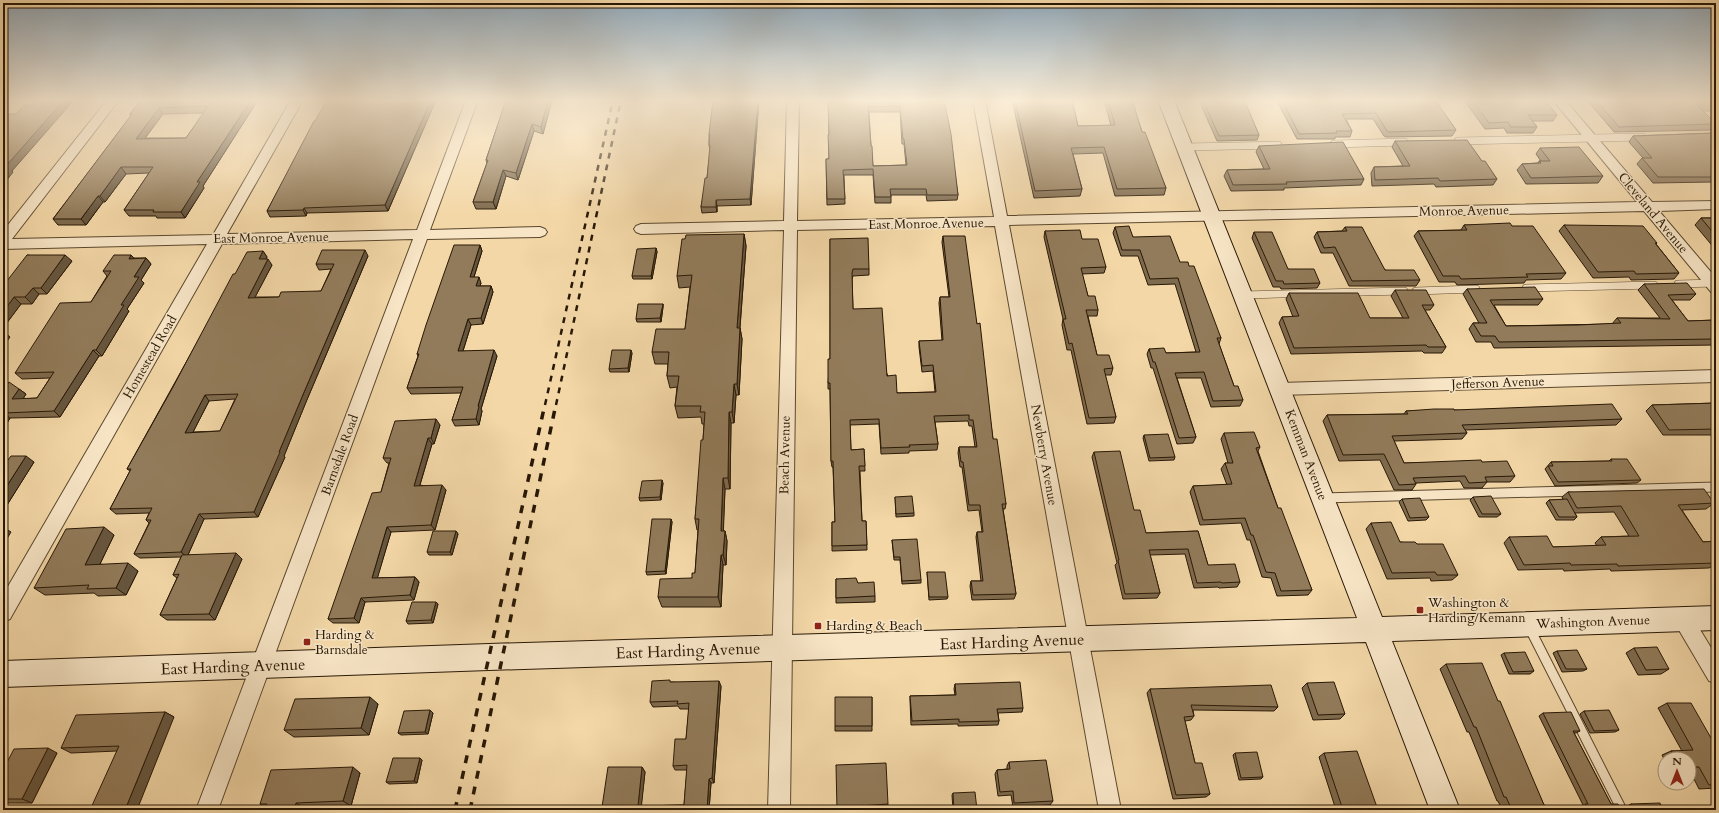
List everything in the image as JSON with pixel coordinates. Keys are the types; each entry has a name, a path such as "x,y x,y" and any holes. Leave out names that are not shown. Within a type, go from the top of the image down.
{"street":[{"path":"3,241 83,138"},
{"name":"Homestead Road","path":"3,613 274,138"},
{"name":"Barnsdale Road","path":"208,810 458,138"},
{"name":"Beach Avenue","path":"779,810 792,138"},
{"name":"Newberry Avenue","path":"986,138 1110,810"},
{"name":"Kemman Avenue","path":"1181,138 1445,810"},
{"name":"Cleveland Avenue","path":"1591,138 1714,285"},
{"name":"Monroe Avenue","path":"1212,217 1716,205"},
{"name":"East Monroe Avenue","path":"640,229 1212,217"},
{"name":"East Monroe Avenue","path":"3,244 540,232"},
{"name":"Jefferson Avenue","path":"1280,389 1716,376"},
{"name":"Washington Avenue","path":"1373,629 1716,618"},
{"path":"1683,619 1716,674"},
{"name":"East Harding Avenue","path":"3,674 489,657 1078,640 1373,629"}],"lane":[{"path":"1454,141 1594,138"},
{"path":"1328,144 1415,142"},
{"path":"1185,147 1289,145"},
{"path":"1516,288 1662,284 1714,285"},
{"path":"1243,295 1485,289"},
{"path":"1322,498 1716,487"},
{"path":"1528,624 1622,810"}],"building":[{"path":"3,138 31,138 6,166 8,166 3,172"},
{"path":"114,138 226,138 197,182 200,182 181,212 124,210 153,167 121,167 81,219 53,219"},
{"path":"305,138 414,138 385,205 267,211"},
{"path":"493,138 527,138 516,173 503,170 493,202 473,202 488,160 486,160"},
{"path":"710,138 755,138 750,199 716,200 716,207 701,207 705,178 707,178"},
{"path":"828,138 870,138 873,166 907,165 903,138 951,138 958,195 927,195 926,189 890,189 891,197 875,197 873,169 843,170 845,199 827,199 826,159 829,159"},
{"path":"1023,138 1147,138 1166,188 1117,189 1104,147 1071,148 1082,189 1035,191"},
{"path":"1635,138 1716,138 1716,172 1713,172 1716,177 1658,177 1642,158 1652,158"},
{"path":"1467,140 1482,161 1485,161 1497,179 1440,181 1438,178 1375,180 1374,167 1410,166 1395,141"},
{"path":"1343,142 1364,179 1286,182 1287,184 1233,185 1227,170 1270,169 1259,146"},
{"path":"1579,147 1603,176 1531,178 1522,164 1550,161 1540,148"},
{"path":"1701,218 1716,218 1716,236"},
{"path":"1510,223 1512,226 1533,226 1566,273 1526,274 1528,277 1461,279 1459,276 1443,276 1418,231 1467,230 1464,225"},
{"path":"1564,225 1643,226 1679,273 1636,274 1634,271 1598,272"},
{"path":"1129,226 1133,237 1170,236 1180,262 1188,262 1189,266 1194,266 1221,338 1217,338 1234,386 1238,386 1243,400 1213,401 1204,372 1175,373 1196,437 1179,438 1155,362 1153,362 1149,349 1164,348 1166,353 1200,352 1178,278 1150,279 1140,250 1122,250 1115,227"},
{"path":"1345,227 1362,227 1385,270 1414,270 1420,280 1352,281 1335,247 1324,248 1317,232 1347,231"},
{"path":"1080,230 1082,239 1098,239 1106,267 1081,268 1088,296 1095,296 1098,310 1086,310 1097,355 1109,355 1113,368 1104,369 1116,417 1089,418 1072,343 1069,344 1063,319 1066,319 1045,231"},
{"path":"1254,232 1272,232 1288,269 1314,269 1320,283 1284,284 1283,281 1276,281"},
{"path":"744,234 737,328 740,328 737,384 734,384 732,412 729,412 728,478 723,478 721,531 725,531 723,555 721,555 718,597 658,597 660,579 692,578 692,573 695,573 699,519 695,519 701,440 703,440 705,412 700,412 701,406 675,406 679,376 667,376 669,352 652,352 656,329 685,329 692,275 677,276 682,239 685,239 686,235"},
{"path":"943,236 965,236 977,324 980,323 993,439 997,439 1006,504 1002,504 1016,594 973,595 971,581 983,581 977,532 983,532 980,505 969,505 963,462 961,462 959,447 977,447 973,420 969,420 969,415 934,416 938,444 909,445 910,447 881,448 879,419 850,420 851,450 864,449 865,466 859,466 862,521 866,521 867,545 832,546 832,522 835,522 833,461 831,461 830,383 828,383 828,359 830,359 830,239 868,238 869,269 853,269 852,273 853,309 882,308 887,376 896,375 897,393 936,392 933,365 922,366 919,341 943,340 940,297 950,297"},
{"path":"454,245 480,245 470,277 479,277 476,286 491,286 481,318 468,319 458,351 494,350 478,406 476,419 452,420 463,387 407,388 419,354 417,354 426,325"},
{"path":"656,248 651,276 632,276 637,249"},
{"path":"322,250 365,250 254,512 199,514 181,552 134,554 151,520 146,520 152,508 110,509 131,469 127,469 173,387 233,274 235,274 247,252 263,251 259,259 268,259 248,298 279,297 281,292 321,291 334,264 316,264","holes":["238,394 220,431 185,433 205,395"]},
{"path":"27,255 65,255 41,288 33,288 25,297 14,297 3,312 3,286"},
{"path":"114,255 131,255 129,259 146,258 134,277 139,277 121,305 124,305 96,350 93,350 54,411 3,413 3,391 9,382 19,389 12,399 37,398 54,372 15,373 60,303 91,302 111,271 103,271"},
{"path":"1687,283 1696,294 1668,295 1688,321 1716,320 1716,339 1499,342 1495,336 1481,336 1473,323 1487,323 1467,289 1535,287 1543,299 1490,300 1506,326 1578,325 1621,323 1617,318 1670,319 1644,284"},
{"path":"1395,290 1426,290 1434,305 1422,305 1446,347 1428,347 1426,345 1294,348 1282,317 1299,316 1289,293 1358,293 1370,318 1409,318"},
{"path":"638,304 663,304 660,318 636,319"},
{"path":"612,350 631,350 628,368 609,369"},
{"path":"1716,403 1716,429 1669,430 1652,405"},
{"path":"1612,404 1622,419 1462,425 1467,433 1392,436 1404,463 1481,460 1482,462 1507,461 1515,476 1485,477 1487,482 1469,483 1465,476 1413,478 1416,484 1399,485 1384,454 1343,455 1327,415 1408,414 1406,411 1434,409 1454,410"},
{"path":"436,419 431,438 428,438 414,486 442,485 431,525 387,527 372,578 415,577 410,595 361,598 354,618 328,619 372,493 381,492 391,458 383,458 395,421"},
{"path":"1254,432 1260,447 1256,448 1278,508 1281,508 1312,590 1281,591 1275,573 1266,572 1253,535 1251,535 1245,518 1203,520 1193,486 1232,484 1225,463 1233,463 1224,433"},
{"path":"1168,434 1175,457 1150,458 1144,435"},
{"path":"1120,451 1134,510 1140,510 1146,533 1198,531 1208,565 1235,564 1240,582 1197,583 1188,549 1149,550 1160,593 1125,594 1119,560 1094,452"},
{"path":"11,456 26,456 3,492 3,460 8,460"},
{"path":"1611,459 1627,459 1641,480 1558,482 1548,466 1553,466 1551,462 1612,461"},
{"path":"662,480 660,497 639,498 642,481"},
{"path":"1704,489 1714,503 1678,505 1703,542 1716,541 1716,563 1618,566 1617,564 1571,565 1570,563 1524,565 1509,537 1547,536 1553,547 1606,545 1601,537 1639,536 1621,506 1577,508 1568,492"},
{"path":"912,496 914,513 896,514 895,497"},
{"path":"1491,496 1501,514 1482,514 1473,497"},
{"path":"1420,498 1429,517 1410,518 1402,499"},
{"path":"1567,499 1577,517 1559,517 1549,500"},
{"path":"652,519 671,519 665,571 646,572"},
{"path":"1391,522 1400,542 1415,542 1417,544 1443,544 1458,575 1437,575 1435,572 1392,573 1371,523"},
{"path":"104,527 85,565 128,563 116,588 87,589 89,585 34,588 66,529"},
{"path":"433,531 456,531 450,552 427,552"},
{"path":"917,539 921,580 902,581 900,557 894,557 892,540"},
{"path":"236,553 209,614 160,615 179,574 173,575 182,555"},
{"path":"927,572 945,572 948,597 929,597"},
{"path":"856,578 858,583 874,582 875,596 836,598 836,579"},
{"path":"412,602 436,602 431,620 406,621"},
{"path":"1657,647 1669,669 1646,670 1634,648"},
{"path":"1577,650 1587,669 1566,669 1557,651"},
{"path":"1525,652 1534,671 1513,672 1504,653"},
{"path":"1482,663 1498,701 1500,701 1544,805 1548,810 1512,810 1506,797 1504,797 1476,727 1474,727 1446,664"},
{"path":"670,680 670,682 719,681 712,778 709,779 707,810 599,810 599,807 602,807 608,767 642,767 638,806 684,805 687,765 673,766 675,739 686,739 689,703 677,704 678,701 650,702 652,681"},
{"path":"1020,682 1023,708 997,709 999,721 959,722 959,719 912,721 910,696 956,695 955,684"},
{"path":"1334,682 1345,714 1318,715 1307,683"},
{"path":"1271,685 1278,707 1191,705 1194,716 1184,717 1195,763 1202,763 1210,794 1176,795 1150,689"},
{"path":"370,697 361,728 284,730 295,699"},
{"path":"835,697 872,697 872,726 835,726"},
{"path":"1667,703 1691,703 1711,738 1715,738 1716,784 1709,785 1699,767 1697,767 1697,751 1671,751 1693,750"},
{"path":"430,710 425,732 398,733 404,711"},
{"path":"1609,710 1619,730 1594,731 1584,711"},
{"path":"165,712 125,810 90,810 119,746 61,748 76,715"},
{"path":"1571,712 1580,731 1573,731 1611,804 1618,804 1621,810 1589,810 1585,804 1588,804 1543,713"},
{"path":"48,748 22,799 3,799 3,770 14,749"},
{"path":"1357,751 1378,810 1343,810 1324,753"},
{"path":"1257,752 1263,777 1241,778 1235,753"},
{"path":"393,758 420,758 414,781 386,782"},
{"path":"1046,760 1053,801 1014,803 1013,791 1000,792 997,770 1010,769 1009,762"},
{"path":"886,763 888,804 860,806 861,810 837,810 836,765"},
{"path":"353,767 343,801 296,803 294,810 265,810 267,804 260,804 271,770"},
{"path":"975,792 977,810 954,810 953,793"},
{"path":"1660,803 1663,810 1632,810 1631,804"}],"railway":[{"path":"545,405 605,138"},
{"path":"556,405 613,138"},
{"path":"455,810 545,404"},
{"path":"470,810 556,404"}],"place":[{"name":"Washington & Harding/Kemann","path":"1420,610"},
{"name":"Harding & Beach","path":"818,626"},
{"name":"Harding & Barnsdale","path":"307,642"}]}
